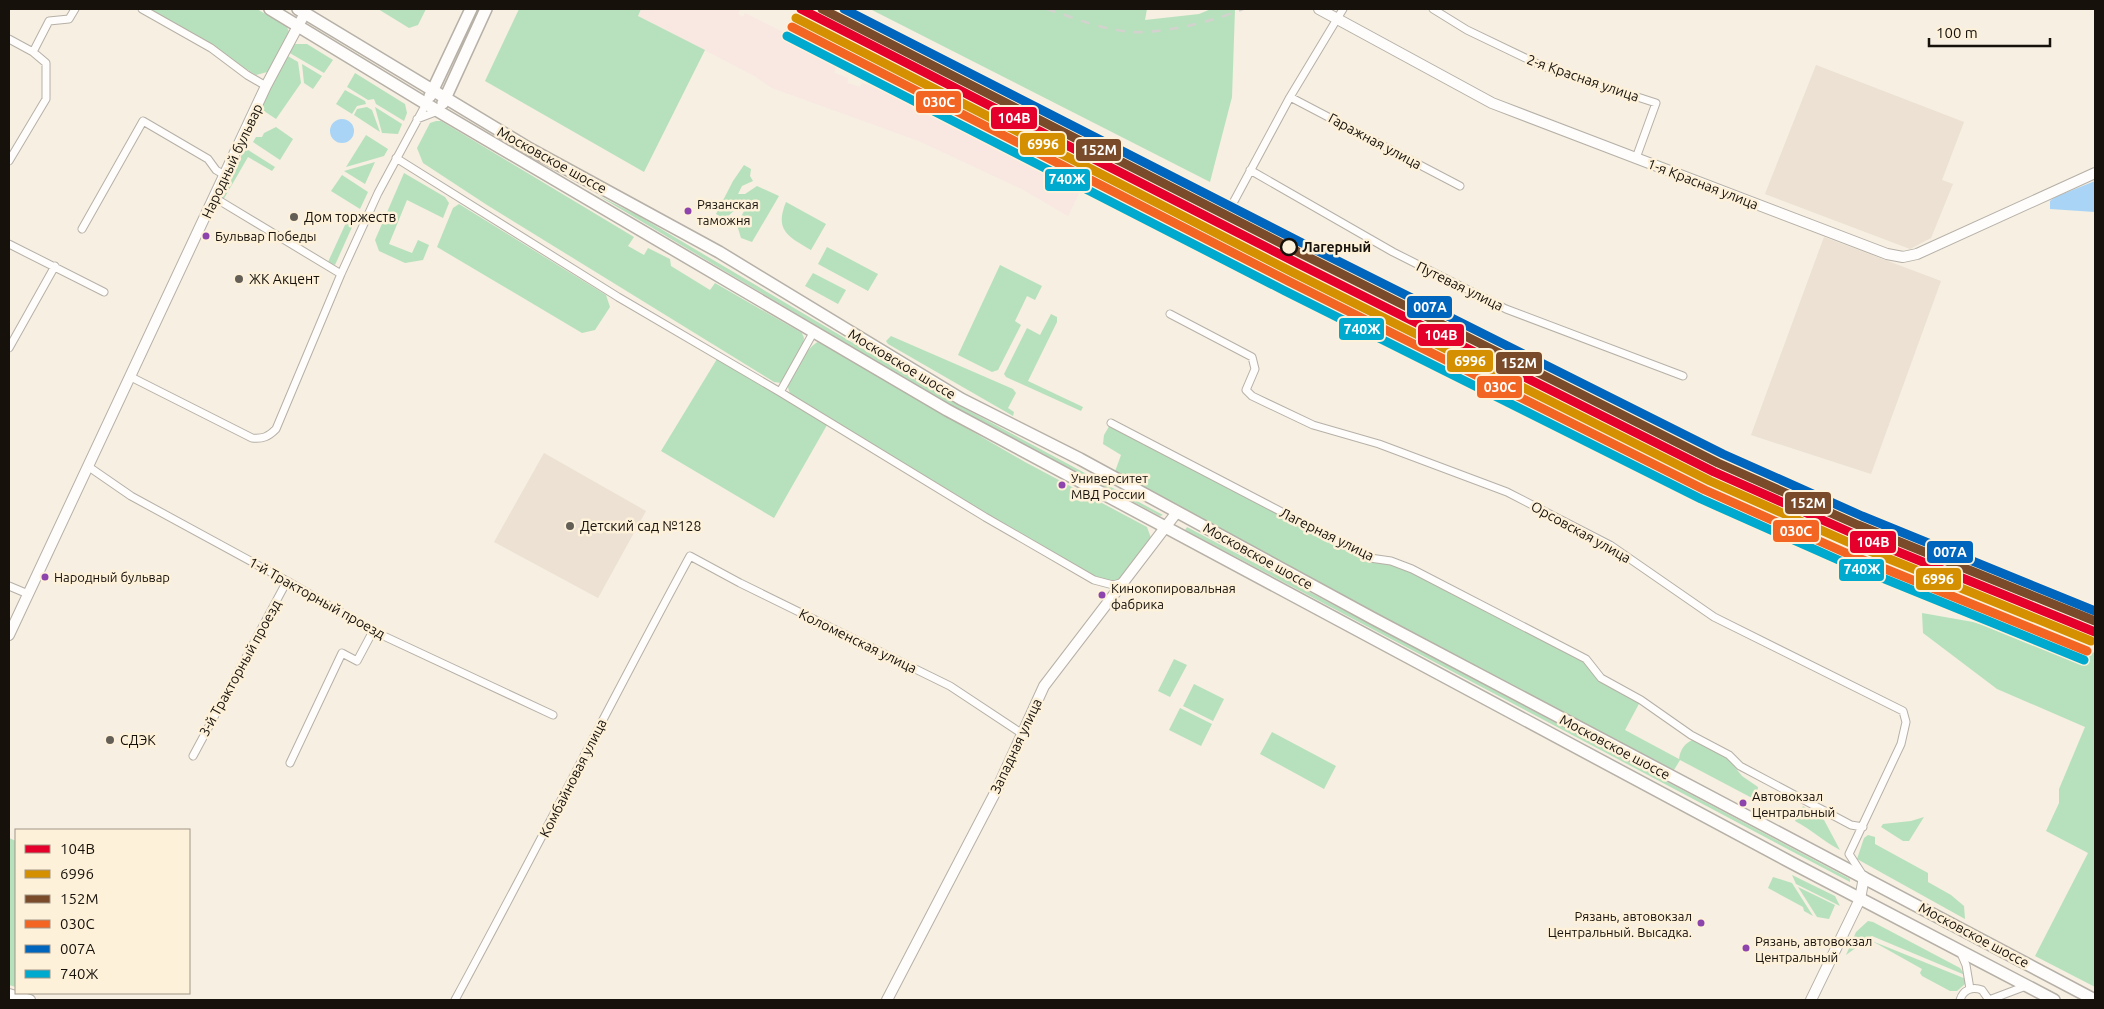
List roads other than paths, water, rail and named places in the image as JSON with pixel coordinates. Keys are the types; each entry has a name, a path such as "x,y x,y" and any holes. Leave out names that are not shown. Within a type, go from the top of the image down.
{"main road":[{"name":"Московское шоссе","path":"270,9 812,333 947,410 1165,528 2054,1000"},
{"path":"426,104 471,9"},
{"path":"438,111 486,9"},
{"name":"Московское шоссе","path":"302,11 530,148 703,243 961,399 2095,1000"}],"street":[{"path":"33,52 49,20 69,20 75,9"},
{"path":"142,9 211,48 247,75 266,86"},
{"name":"1-я Красная улица","path":"1320,9 1492,102 1887,254 1904,257 1917,254 2095,173"},
{"path":"1233,203 1290,97 1343,9"},
{"name":"2-я Красная улица","path":"1433,9 1467,30 1542,66 1656,103 1636,158"},
{"name":"Народный бульвар","path":"9,635 226,176 266,86 298,26 302,11"},
{"path":"9,39 33,52 46,63 46,99 9,160"},
{"name":"Гаражная улица","path":"1290,97 1460,186"},
{"path":"131,377 252,438 262,439 276,429 341,274 396,158 426,104"},
{"path":"416,119 438,111"},
{"path":"82,229 143,121 208,159 216,170 226,176"},
{"path":"396,158 618,297 780,392 985,518 1094,580 1113,585 1124,582"},
{"name":"Путевая улица","path":"1250,170 1393,252 1506,309 1683,376"},
{"path":"215,198 341,274"},
{"path":"9,244 104,292"},
{"path":"9,348 54,266"},
{"name":"Орсовская улица","path":"1170,314 1252,357 1255,369 1246,390 1252,396 1313,426 1379,444 1508,492 1610,544 1714,617 1897,706 1906,716 1905,732 1863,827"},
{"path":"780,392 812,333"},
{"name":"Лагерная улица","path":"1112,422 1370,558 1391,561 1412,569 1586,659 1601,678 1641,700 1691,734 1729,755 1740,766 1851,825 1863,827"},
{"name":"1-й Тракторный проезд","path":"89,467 131,496 288,581 373,631 553,715"},
{"name":"Западная улица","path":"887,1000 992,797 1035,701 1050,677 1177,512"},
{"name":"Коломенская улица","path":"690,556 740,583 877,648 950,686 1021,733"},
{"name":"Комбайновая улица","path":"455,1000 538,848 597,727 690,556"},
{"name":"3-й Тракторный проезд","path":"193,756 288,581"},
{"path":"9,586 28,594"},
{"path":"290,763 342,654 358,661 373,631"},
{"path":"1811,1000 1860,898 1864,877 1849,854 1863,827"},
{"path":"1959,950 1966,965 1970,989"},
{"path":"1960,1000 1963,993 1970,989 1982,990 1989,1000 2028,986"},
{"path":"9,994 27,1000"}],"water":[{"path":"342,119 350,123 354,131 350,139 342,143 334,139 330,131 334,123"},
{"path":"2095,181 2095,212 2050,209 2050,201 2055,197"}],"railway":[{"path":"1047,9 1108,28 1133,32 1170,29 1195,24 1243,9"}],"place":[{"name":"Рязанская таможня","path":"688,211"},
{"name":"Дом торжеств","path":"294,217"},
{"name":"Бульвар Победы","path":"206,236"},
{"name":"Лагерный","path":"1289,247"},
{"name":"ЖК Акцент","path":"239,279"},
{"name":"Университет МВД России","path":"1062,485"},
{"name":"Детский сад №128","path":"570,526"},
{"name":"Народный бульвар","path":"45,577"},
{"name":"Кинокопировальная фабрика","path":"1102,595"},
{"name":"СДЭК","path":"110,740"},
{"name":"Автовокзал Центральный","path":"1743,803"},
{"name":"Рязань, автовокзал Центральный. Высадка.","path":"1701,923"},
{"name":"Рязань, автовокзал Центральный","path":"1746,948"}]}
